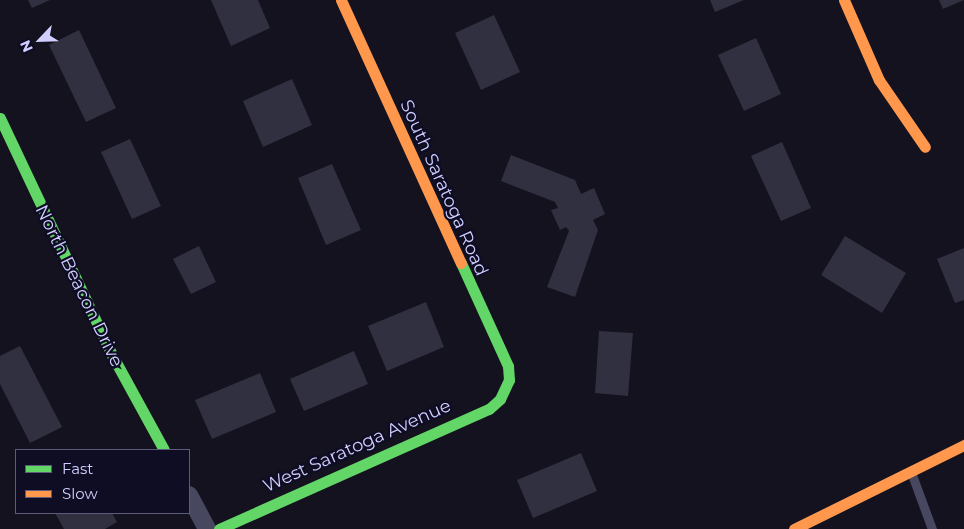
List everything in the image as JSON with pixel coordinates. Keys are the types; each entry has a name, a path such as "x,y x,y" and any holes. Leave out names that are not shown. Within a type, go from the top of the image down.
{"street":[{"name":"South Saratoga Road","path":"341,0 508,366 506,391"},
{"path":"844,0 880,80 925,147"},
{"name":"North Beacon Drive","path":"0,118 112,355 163,449"},
{"name":"West Saratoga Avenue","path":"219,529 489,409 506,391"},
{"path":"794,529 964,445"},
{"path":"190,497 207,529"}],"lane":[{"path":"910,472 932,529"}],"building":[{"path":"28,0 50,0 32,8"},
{"path":"211,0 258,0 270,28 231,46"},
{"path":"710,0 744,0 715,12"},
{"path":"939,0 964,0 943,9"},
{"path":"494,15 520,72 481,90 455,33"},
{"path":"79,30 116,108 86,122 49,45"},
{"path":"756,38 781,94 744,111 718,55"},
{"path":"292,79 312,125 263,147 243,101"},
{"path":"130,139 161,206 132,219 101,152"},
{"path":"782,142 811,208 781,221 751,156"},
{"path":"511,155 575,180 581,194 594,188 605,214 593,220 598,230 575,297 547,287 569,231 566,227 560,230 551,210 558,208 555,202 501,181"},
{"path":"332,164 361,230 326,245 298,178"},
{"path":"845,236 906,273 882,313 821,275"},
{"path":"199,246 216,282 191,294 173,259"},
{"path":"964,248 964,300 955,303 937,259"},
{"path":"426,302 444,347 387,371 368,326"},
{"path":"599,331 633,333 628,396 595,393"},
{"path":"20,346 62,427 30,443 0,384 0,356"},
{"path":"354,351 368,384 304,411 290,379"},
{"path":"260,373 276,412 212,439 195,400"},
{"path":"581,453 597,491 533,518 517,480"},
{"path":"56,514 113,514 117,522 105,529 64,529"}],"traffic: fast":[{"path":"0,118 112,355 163,449"},
{"path":"219,529 489,409 500,399 509,380 508,366 461,263"}],"traffic: slow":[{"path":"341,0 461,263"},
{"path":"844,0 879,80 925,147"},
{"path":"794,529 964,445"}]}
